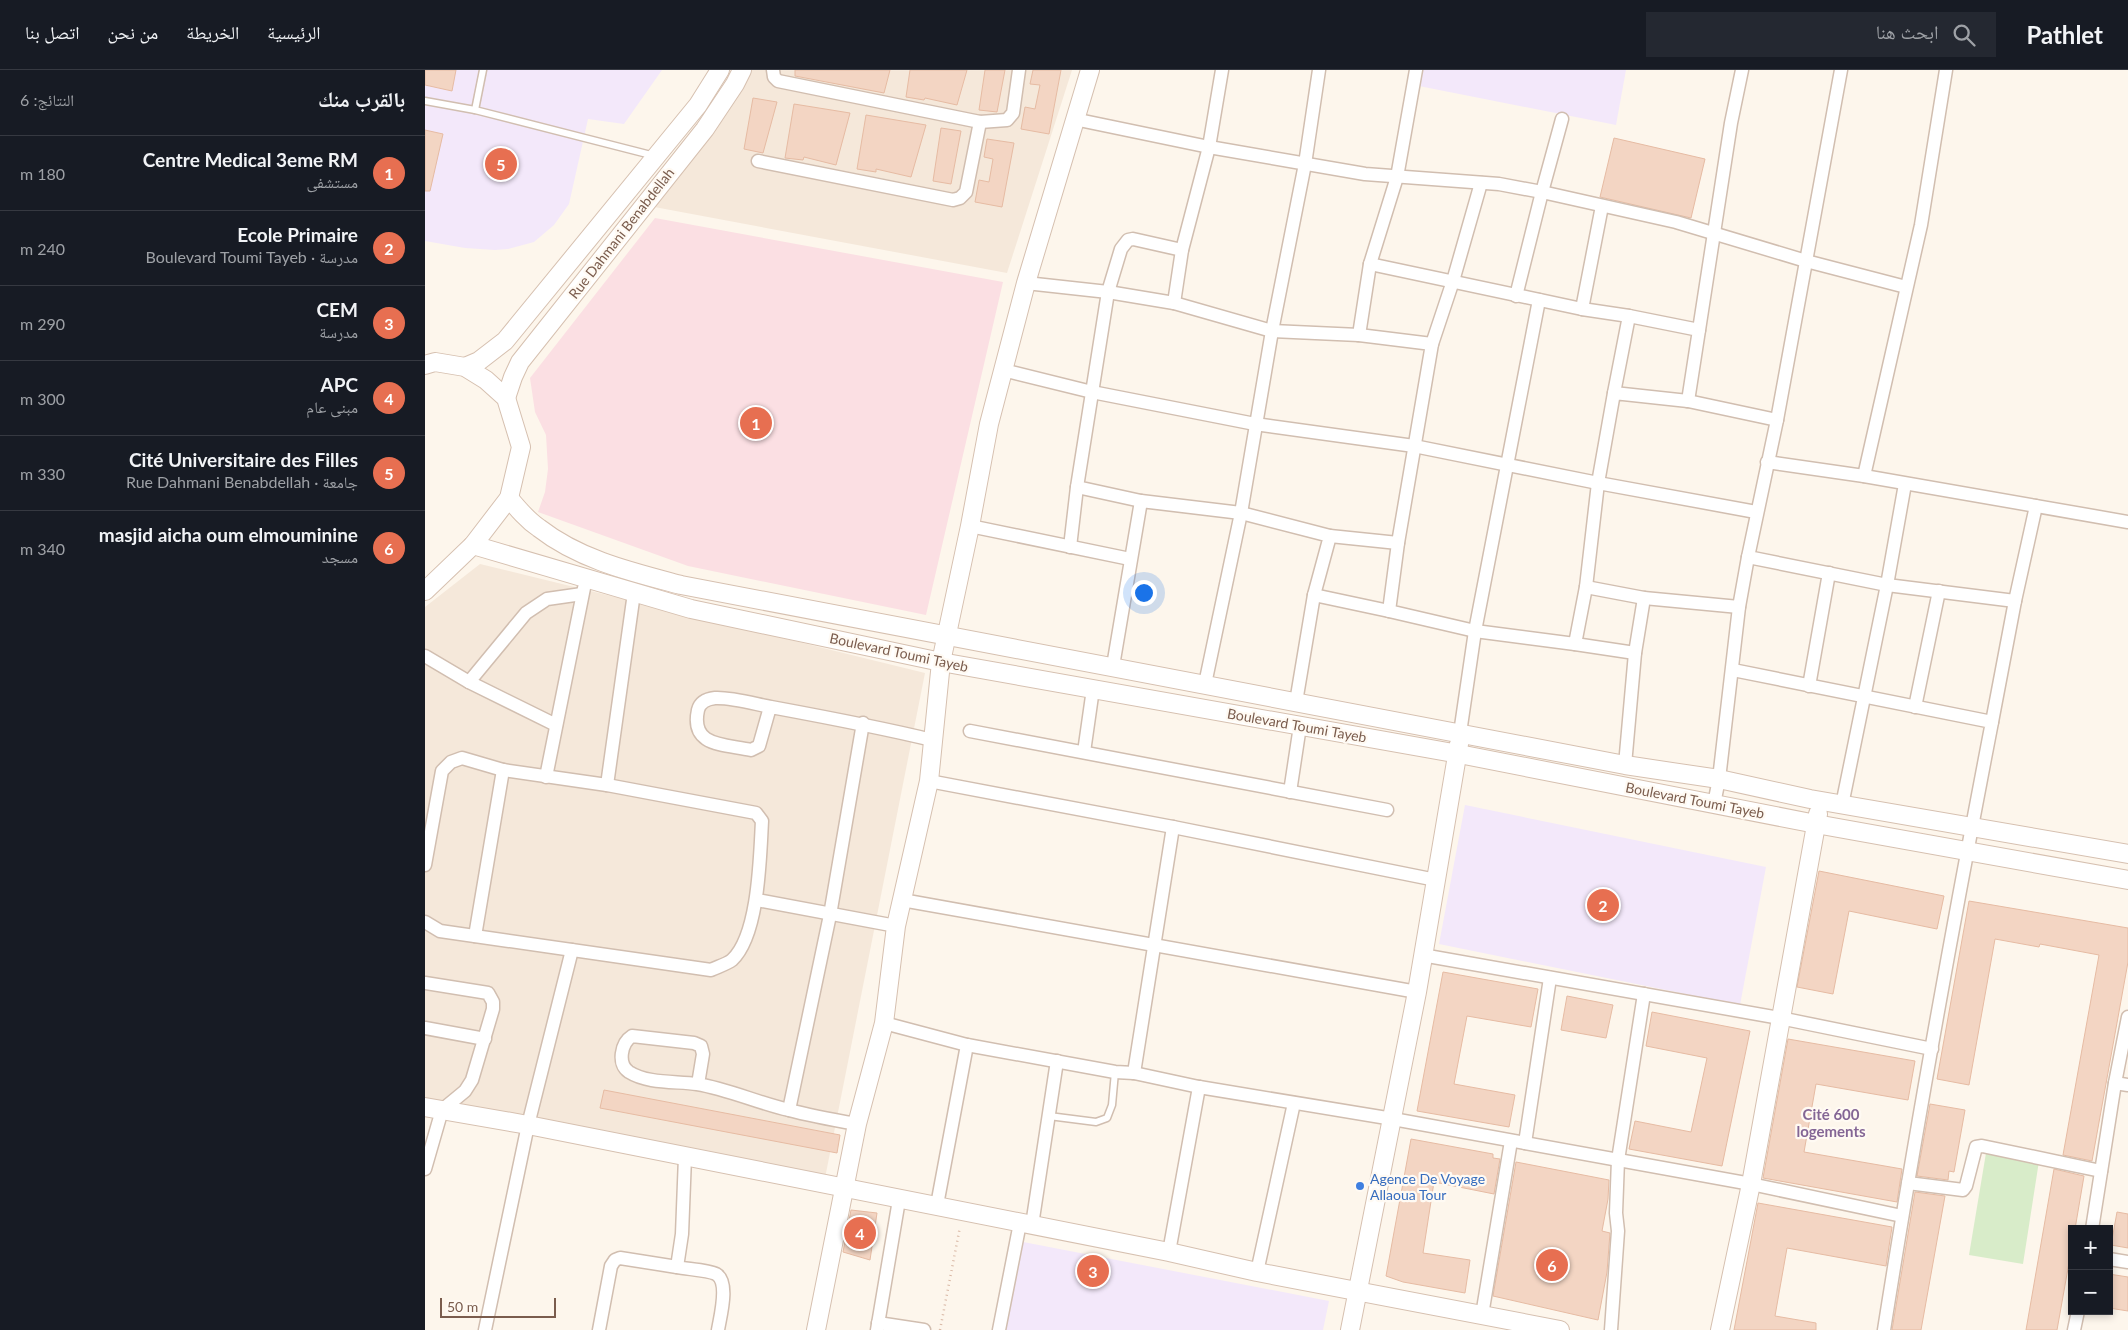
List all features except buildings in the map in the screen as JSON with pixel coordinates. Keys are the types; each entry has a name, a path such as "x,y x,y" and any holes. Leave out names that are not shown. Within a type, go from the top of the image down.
{"main road":[{"name":"Rue Dahmani Benabdellah","path":"465,367 479,361 505,341 698,105 720,70"},
{"name":"Rue Dahmani Benabdellah","path":"506,398 520,362 705,128 735,84 742,70"},
{"path":"816,1330 857,1124 884,1023 896,926 929,781 941,662 970,526 989,424 1026,283 1090,70"},
{"path":"425,365 435,362 465,367 486,380 506,398 521,447 509,498 473,545 425,591"},
{"name":"Boulevard Toumi Tayeb","path":"509,498 538,528 568,547 607,564 681,585 1625,765 1719,779 1841,805 2128,854"},
{"name":"Boulevard Toumi Tayeb","path":"473,545 584,586 634,593 691,609 941,662 1459,754 1816,824 2128,880"},
{"path":"1350,1330 1417,992 1422,955 1459,754 1460,733"},
{"path":"1720,1330 1751,1184 1821,801"},
{"path":"433,1109 528,1125 1169,1252 1257,1272 1560,1330"}],"street":[{"path":"773,70 778,82 980,122 1007,120 1013,113 1019,70"},
{"path":"1174,303 1183,250 1209,147 1222,70"},
{"path":"1205,684 1241,513 1272,331 1305,164 1319,70"},
{"path":"1359,335 1370,264 1397,177 1416,70"},
{"path":"1688,401 1731,123 1742,70"},
{"path":"1714,804 1733,670 1739,607 1756,512 1777,420 1841,70"},
{"path":"1864,476 1921,225 1946,70"},
{"path":"1517,296 1562,118"},
{"path":"1074,119 1209,147 1365,174 1481,183 1542,192 1676,222 1714,235 1906,287"},
{"path":"758,161 953,200 960,198 966,192 980,122"},
{"path":"1389,611 1398,543 1431,344 1453,281 1481,183"},
{"path":"1582,309 1602,206"},
{"path":"1070,547 1077,487 1108,292 1121,249 1128,240 1133,239 1183,250"},
{"path":"1370,264 1517,296 1699,330"},
{"path":"1026,283 1108,292 1174,303 1272,331 1359,335 1431,344"},
{"path":"1460,733 1475,631 1509,464 1539,300"},
{"path":"1575,644 1586,588 1597,483 1629,316"},
{"path":"1003,370 1092,392 1255,424 1414,446 1597,483 1756,512"},
{"path":"1614,393 1688,401 1777,420"},
{"path":"1767,462 1864,476 2128,522"},
{"path":"1841,805 1887,585 1905,484"},
{"path":"1077,487 1141,500 1241,513 1330,536 1398,543"},
{"path":"1113,666 1141,500"},
{"path":"1884,1330 1902,1216 1967,852 2015,601 2036,506"},
{"path":"970,526 1131,559"},
{"path":"1296,702 1314,595 1330,536"},
{"path":"1748,557 1887,585 2015,601"},
{"path":"1809,686 1829,573"},
{"path":"469,682 526,613 547,598 584,586 546,777"},
{"path":"1586,588 1644,598 1739,607"},
{"path":"1915,707 1939,591"},
{"path":"607,785 634,593"},
{"path":"1314,595 1475,631 1635,653"},
{"path":"1625,765 1635,653 1644,598"},
{"path":"425,656 469,682 556,725"},
{"path":"1733,670 1864,698 1992,722"},
{"path":"1084,752 1093,689"},
{"path":"770,707 759,746 755,749 751,750 705,740 698,732 696,722 700,704 706,699 717,698 770,707 863,723 932,740"},
{"path":"789,1110 830,915 863,723"},
{"path":"1290,792 1301,726"},
{"path":"970,731 1387,810"},
{"path":"425,866 427,842 442,772 451,762 462,758 503,770 607,785 756,813 762,821 757,900 743,944 731,960 711,970 440,931 425,922"},
{"path":"475,936 503,770"},
{"path":"929,781 1173,827 1436,880"},
{"path":"1135,1074 1173,827"},
{"path":"757,900 896,926"},
{"path":"902,900 1417,992"},
{"path":"485,1330 528,1125 572,950"},
{"path":"1422,955 1780,1018 1932,1048"},
{"path":"1525,1144 1550,978"},
{"path":"425,983 487,993 493,1002 485,1039 472,1080 465,1091 433,1109 425,1169"},
{"path":"1611,1330 1618,1231 1616,1213 1618,1160 1644,994"},
{"path":"2093,1225 2115,1083 2128,1017"},
{"path":"884,1023 967,1045 1199,1087 1393,1119 1751,1184 1902,1216"},
{"path":"425,1028 485,1039"},
{"path":"698,1084 703,1054 701,1046 694,1043 631,1036 626,1040 623,1047 622,1062 629,1072 653,1079 698,1084 789,1110 857,1124"},
{"path":"937,1206 967,1045"},
{"path":"999,1330 1026,1224 1049,1116 1057,1061"},
{"path":"2115,1083 2128,1085"},
{"path":"1169,1252 1199,1087"},
{"path":"1257,1272 1294,1103"},
{"path":"1482,1315 1511,1141"},
{"path":"1908,1183 1963,1190 1966,1186 1973,1153 1976,1147 1982,1146 2101,1171"},
{"path":"677,1268 682,1234 685,1157"},
{"path":"899,1200 878,1327 924,1330"},
{"path":"599,1330 611,1266 615,1260 620,1258 716,1274 722,1280 724,1288 718,1330"},
{"path":"2113,1260 2128,1262"},
{"path":"2074,1330 2076,1315"}],"lane":[{"path":"475,110 483,70"},
{"path":"425,101 475,110 655,156"},
{"path":"1049,1116 1096,1122 1107,1118 1112,1105 1115,1072"}],"path":[{"path":"940,1330 964,1211"}],"shaded area":[{"path":"425,70 662,70 624,124 588,119 569,204 554,225 534,242 508,249 495,250 465,248 425,241"},
{"path":"746,70 1072,70 1007,273 649,206"},
{"path":"1422,70 1626,70 1616,125 1419,86"},
{"path":"655,218 1003,282 926,615 688,566 538,512 545,492 548,469 546,435 535,412 530,378"},
{"path":"480,564 925,673 825,1178 425,1102 425,607"},
{"path":"1465,805 1766,867 1740,1005 1439,944"},
{"path":"1018,1241 1329,1301 1323,1330 1003,1330"}],"green space":[{"path":"1986,1153 2039,1161 2023,1264 1969,1255"}],"place":[{"name":"Cité Universitaire des Filles","path":"501,164"},
{"name":"Centre Medical 3eme RM","path":"756,423"},
{"name":"Ecole Primaire","path":"1603,905"},
{"name":"Agence De Voyage Allaoua Tour","path":"1360,1186"},
{"name":"APC","path":"860,1233"},
{"name":"masjid aicha oum elmouminine","path":"1552,1265"},
{"name":"CEM","path":"1093,1271"}],"district":[{"name":"Cité 600 logements","path":"1831,1122"}]}
